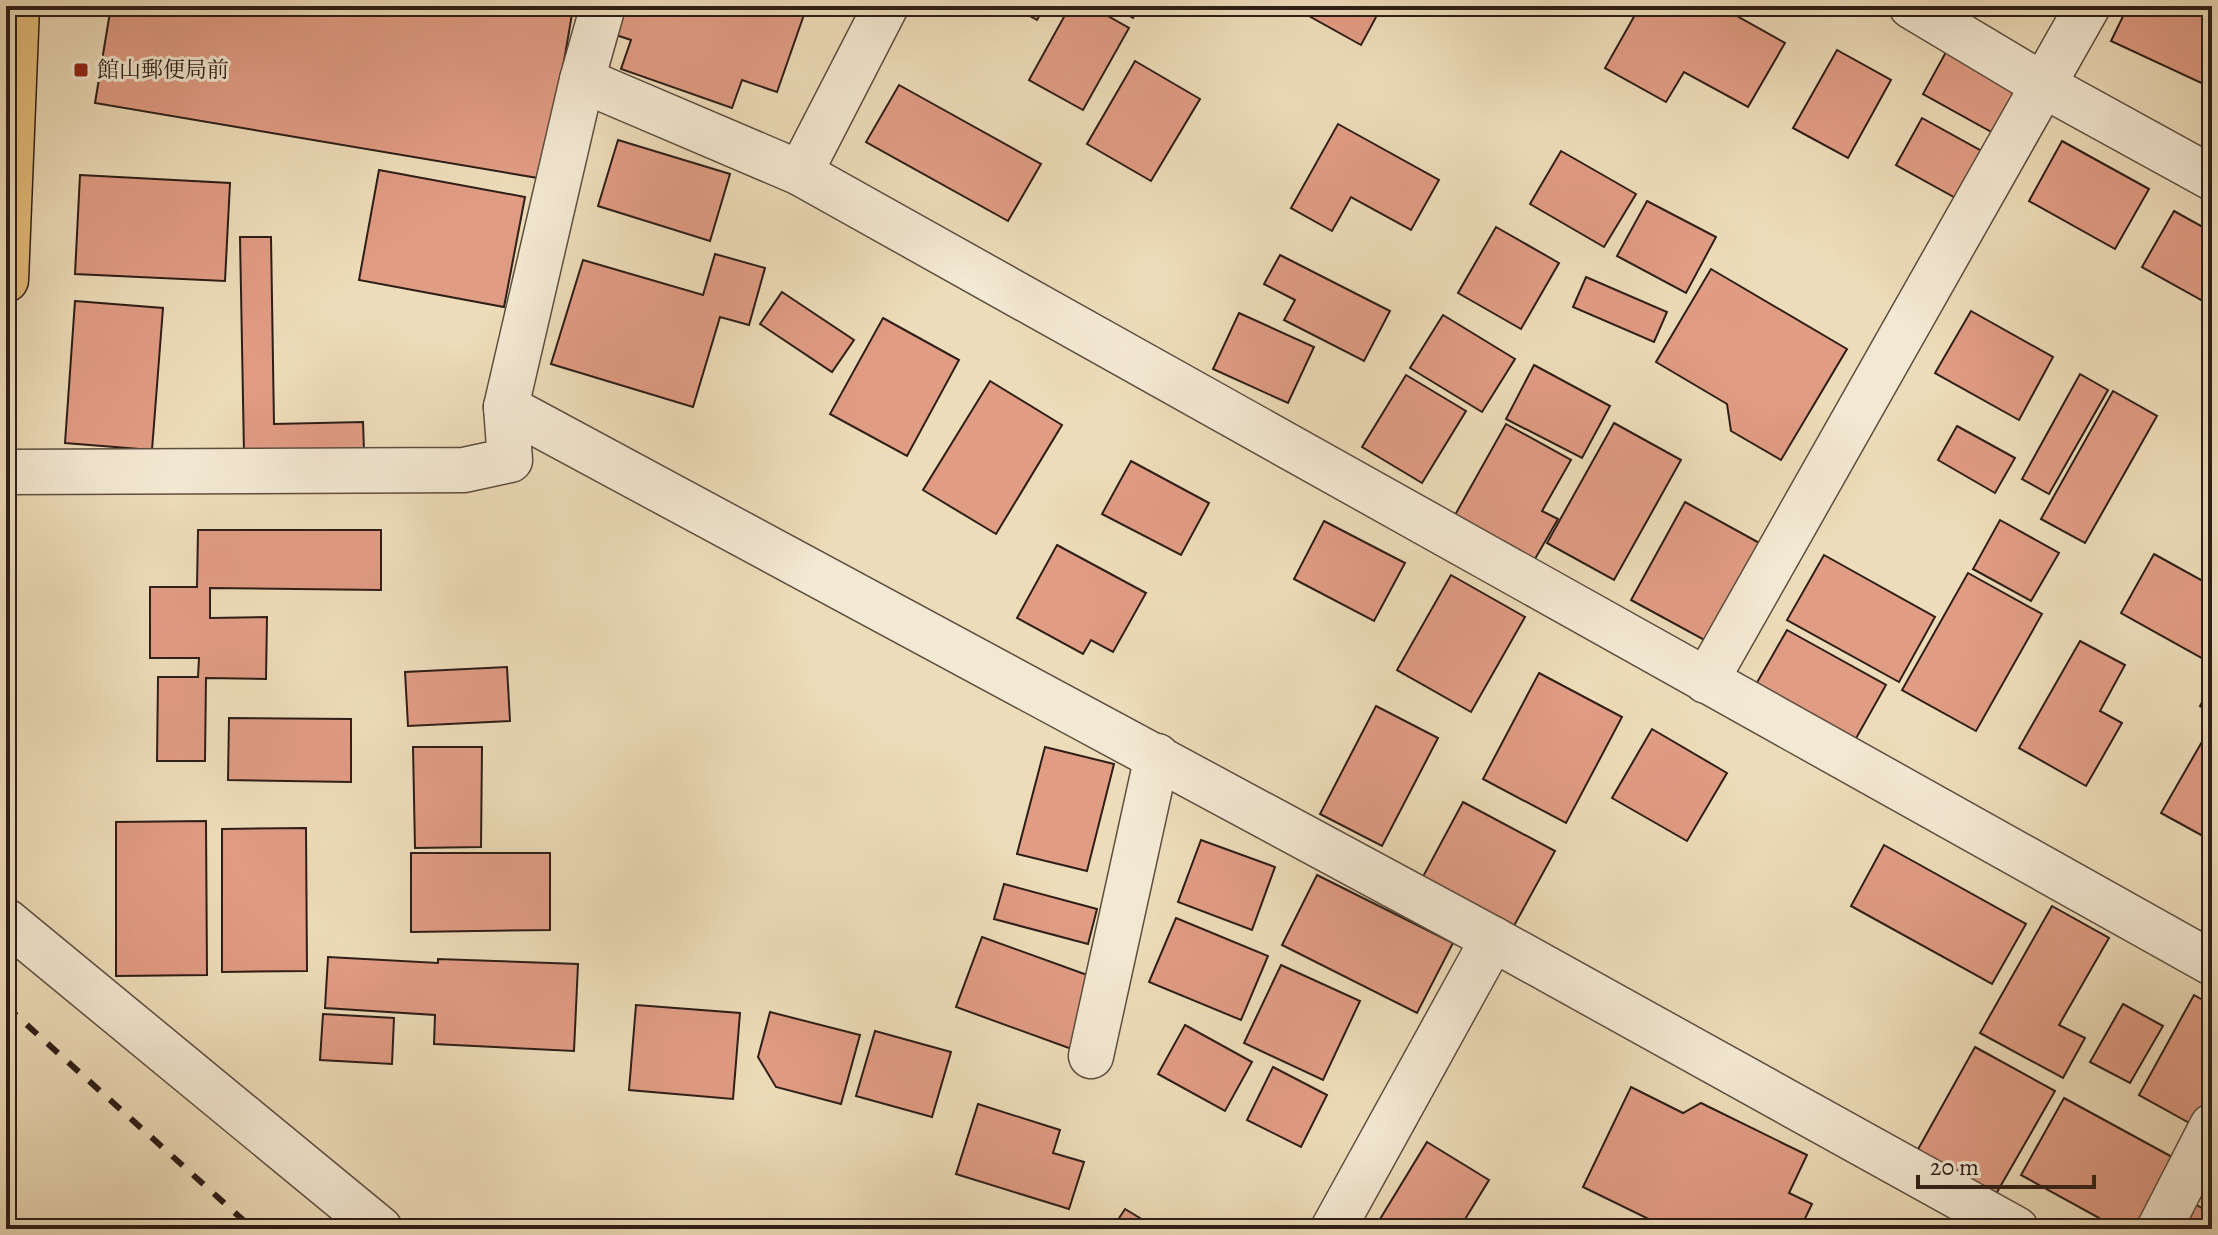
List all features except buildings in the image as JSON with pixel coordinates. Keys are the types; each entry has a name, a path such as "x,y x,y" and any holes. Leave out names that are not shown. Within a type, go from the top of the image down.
{"highway":[{"path":"6,280 17,6"}],"street":[{"path":"6,472 464,470 510,460 506,407 582,80 603,6"},
{"path":"800,173 886,6"},
{"path":"1911,6 2043,85 2212,178"},
{"path":"1706,681 2088,6"},
{"path":"582,80 800,173 2212,963"},
{"path":"506,407 1157,756 2016,1229"},
{"path":"1091,1056 1157,756"},
{"path":"6,921 380,1229"},
{"path":"1333,1229 1493,939"},
{"path":"2159,1229 2212,1126"}],"railway":[{"path":"6,1006 253,1229"}],"place":[{"name":"館山郵便局前","path":"81,70"}]}
